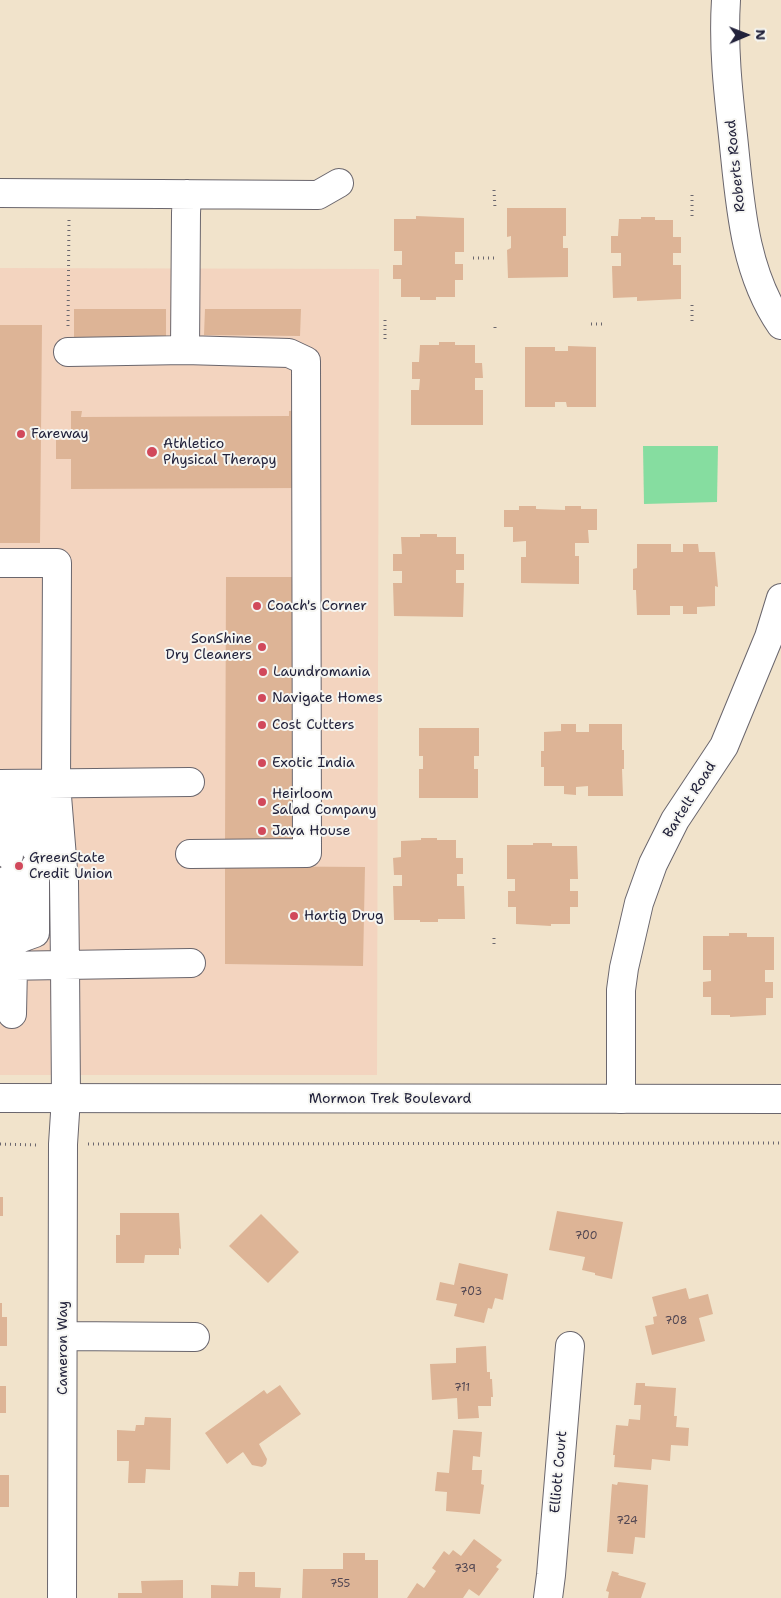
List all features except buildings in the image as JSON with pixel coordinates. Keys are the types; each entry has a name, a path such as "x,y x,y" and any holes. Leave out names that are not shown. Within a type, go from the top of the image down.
{"street":[{"name":"Roberts Road","path":"726,0 726,68 741,211 754,271 769,308 781,325"},
{"path":"0,193 318,195 339,183"},
{"path":"185,350 186,214 188,194"},
{"path":"68,352 185,350 289,353 306,361 307,853 190,854"},
{"path":"0,563 57,562 24,784 22,862 4,949 12,1014"},
{"name":"Bartelt Road","path":"621,1099 621,1006 624,968 639,903 653,864 675,820 724,746 769,637 781,598"},
{"path":"24,784 190,782"},
{"name":"Cameron Way","path":"24,784 64,882 66,1098 63,1144 62,1598"},
{"path":"4,949 65,965 191,963"},
{"name":"Mormon Trek Boulevard","path":"0,1098 781,1099"},
{"path":"63,1336 195,1337"},
{"name":"Elliott Court","path":"548,1598 570,1346"}],"path":[{"path":"494,190 494,208"},
{"path":"692,195 692,217"},
{"path":"68,352 69,214"},
{"path":"473,258 494,258"},
{"path":"692,303 692,321"},
{"path":"385,320 385,343"},
{"path":"591,324 605,324"},
{"path":"494,935 494,944"},
{"path":"0,1144 781,1143"}],"shaded area":[{"path":"0,268 379,269 377,1075 0,1075"}],"green space":[{"path":"643,446 718,446 717,502 644,504"}],"tunnel":[{"path":"22,851 22,873"}],"place":[{"name":"Fareway","path":"21,434"},
{"name":"Athletico Physical Therapy","path":"152,452"},
{"name":"Coach's Corner","path":"257,606"},
{"name":"SonShine Dry Cleaners","path":"262,647"},
{"name":"Laundromania","path":"263,672"},
{"name":"Navigate Homes","path":"262,698"},
{"name":"Cost Cutters","path":"262,725"},
{"name":"Exotic India","path":"262,763"},
{"name":"Heirloom Salad Company","path":"262,802"},
{"name":"Java House","path":"262,831"},
{"name":"GreenState Credit Union","path":"19,866"},
{"name":"Hartig Drug","path":"294,916"}]}
